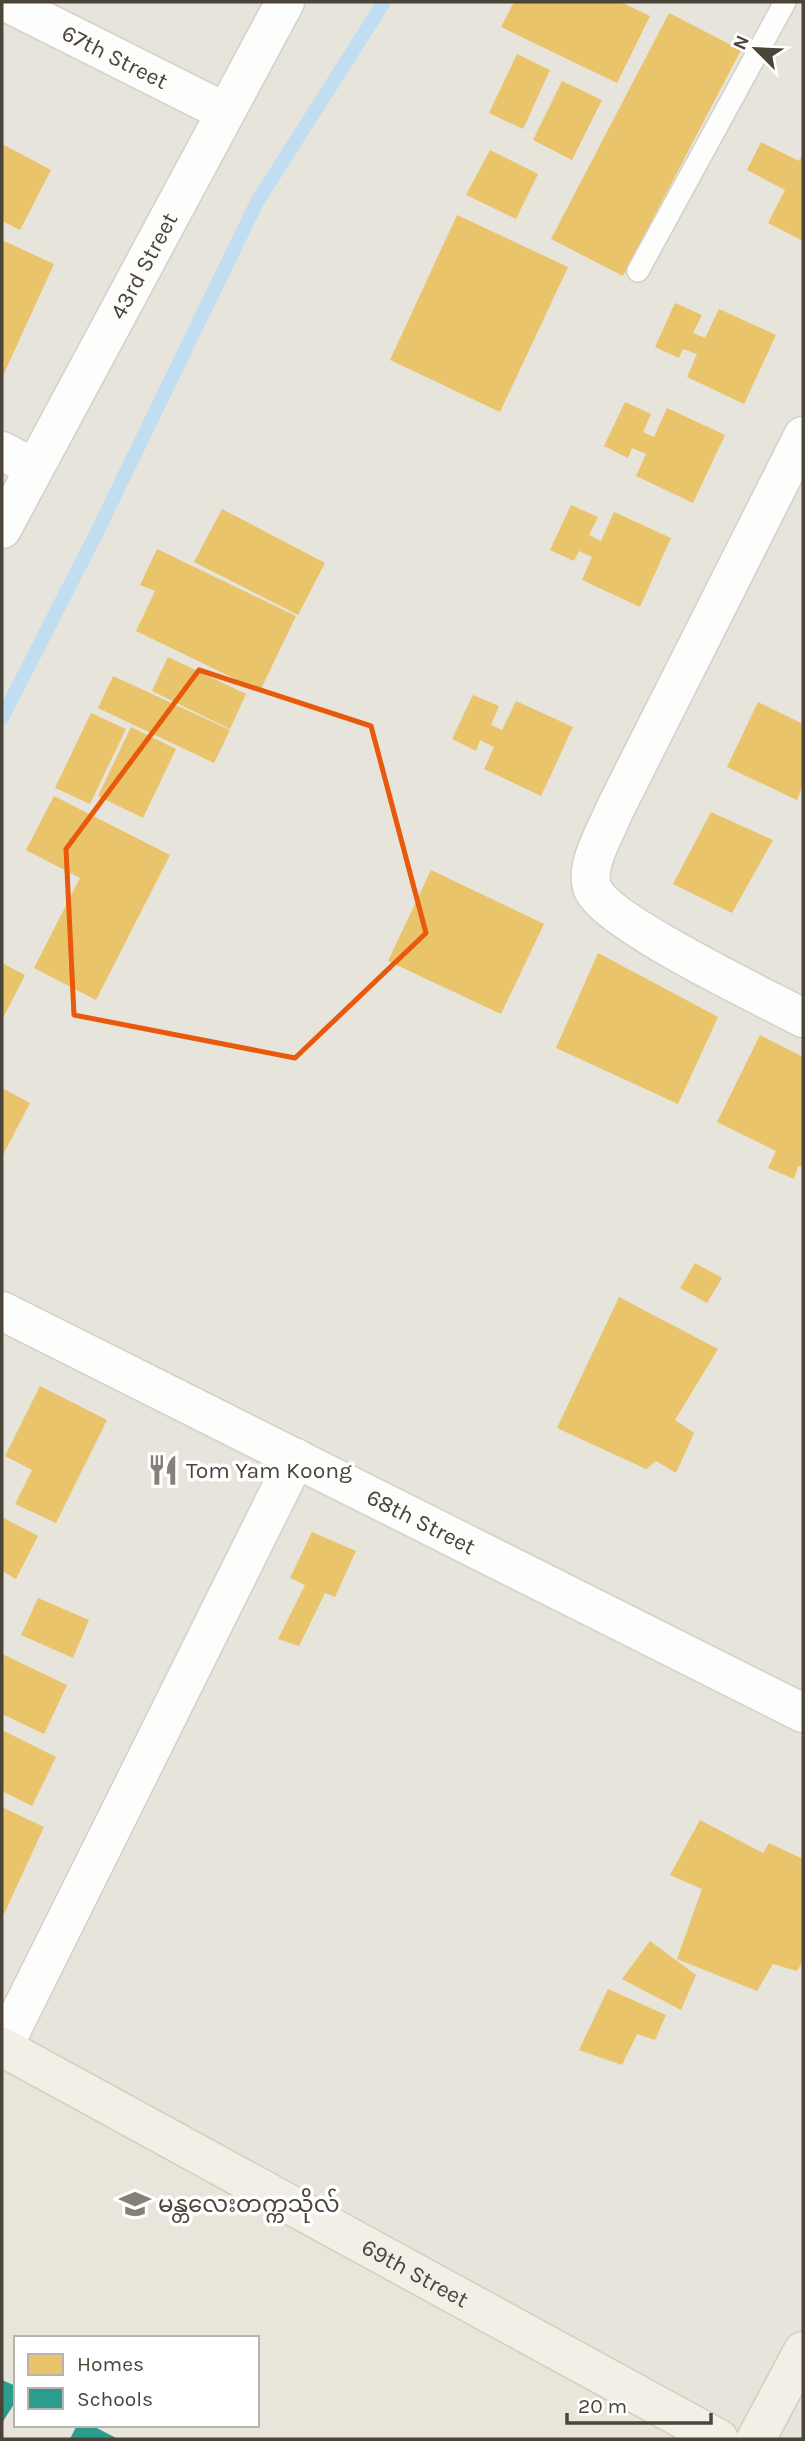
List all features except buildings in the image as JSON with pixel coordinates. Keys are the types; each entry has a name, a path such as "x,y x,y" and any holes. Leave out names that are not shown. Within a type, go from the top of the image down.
{"main road":[{"name":"69th Street","path":"2,2047 719,2439"},
{"path":"756,2439 803,2351"}],"street":[{"name":"67th Street","path":"6,2 225,112"},
{"name":"43rd Street","path":"2,529 18,460 225,112 285,2"},
{"path":"803,436 614,811 592,865 592,886 600,901 638,929 803,1018"},
{"name":"68th Street","path":"2,1311 803,1713"},
{"path":"2,2047 296,1458"}],"lane":[{"path":"638,271 785,2"}],"highlighted area":[{"path":"199,670 371,726 426,933 295,1058 74,1015 66,849"}],"shaded area":[{"path":"2,2 803,2 803,2439 739,2439 2,2071"},
{"name":"မန္တလေးတက္ကသိုလ်","path":"2,2070 739,2439 2,2439"}],"waterway":[{"path":"2,718 97,532 257,202 384,2"}],"place":[{"name":"Tom Yam Koong","path":"163,1470"},
{"name":"မန္တလေးတက္ကသိုလ်","path":"135,2204"}]}
